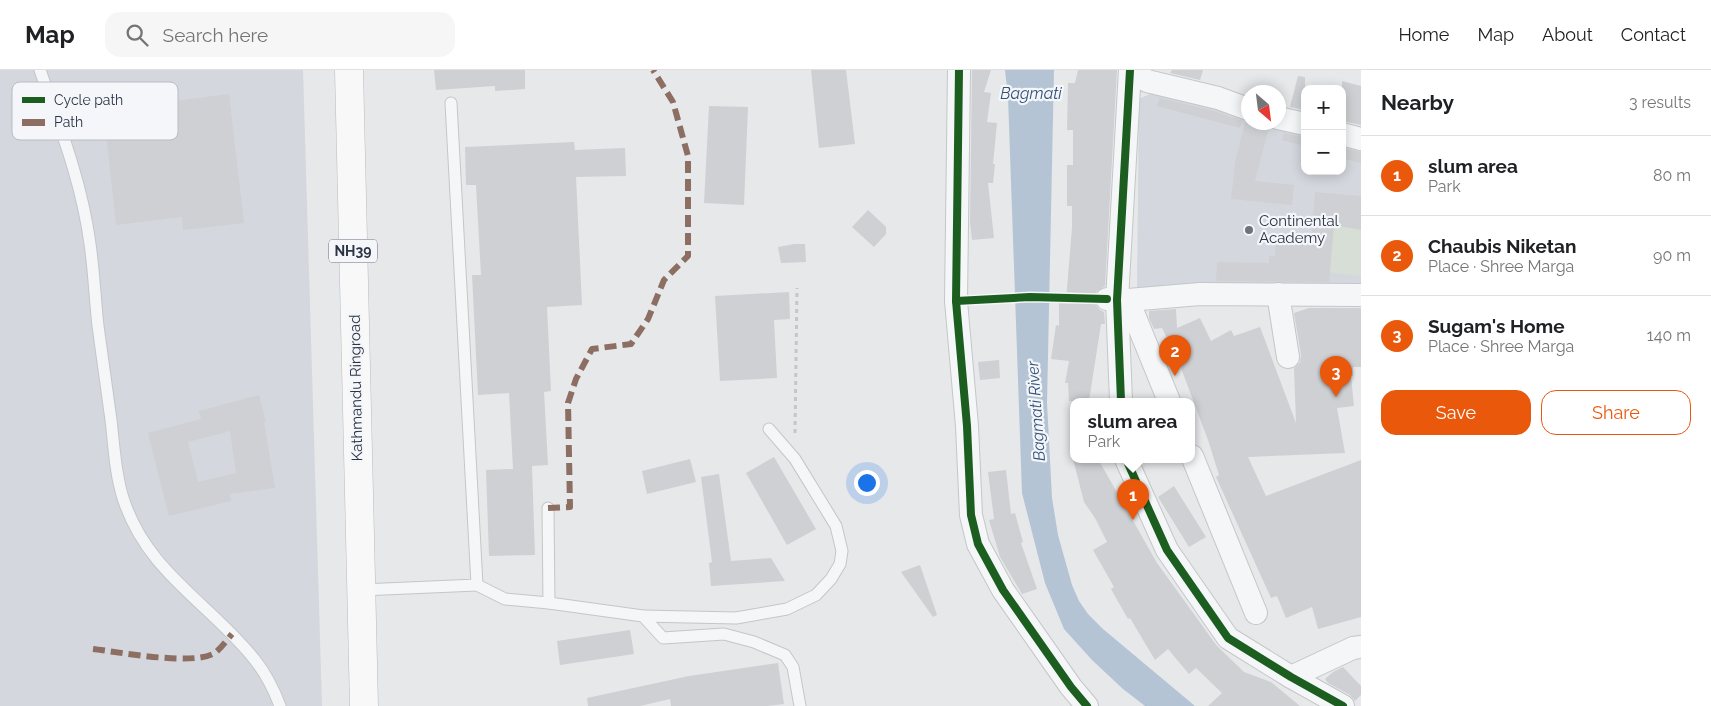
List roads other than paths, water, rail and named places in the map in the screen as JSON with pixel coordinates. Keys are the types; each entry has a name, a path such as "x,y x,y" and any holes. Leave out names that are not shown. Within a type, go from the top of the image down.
{"highway":[{"name":"Kathmandu Ringroad","path":"349,70 364,706"}],"street":[{"path":"959,70 956,301 967,426 971,515 978,544 1003,590 1072,688 1087,706"},
{"path":"1121,398 1117,300 1130,70 1147,81 1218,98 1241,106"},
{"path":"1286,120 1301,123"},
{"path":"1346,135 1361,139"},
{"path":"1117,300 1200,294 1361,295"},
{"path":"1278,294 1288,357"},
{"path":"1117,300 1167,398"},
{"path":"1128,463 1167,550 1228,638 1342,706"},
{"path":"1195,463 1256,614"},
{"path":"1291,677 1353,648 1361,647"}],"lane":[{"path":"40,70 44,82"},
{"path":"451,103 477,585"},
{"path":"65,140 82,197 90,244 98,325 115,454 123,497 136,530 154,557 184,591 232,634 256,661 273,688 280,706"},
{"path":"361,590 477,585 505,600 643,616 736,618 788,610 816,595 831,579 840,564 842,550 836,526 795,459 769,429"},
{"path":"548,508 550,604"},
{"path":"643,616 663,638 724,634 754,642 785,655 793,667 800,706"}],"water":[{"name":"Bagmati","path":"1005,70 1054,70 1047,403 1052,498 1058,535 1072,585 1079,601 1088,614 1103,629 1195,706 1145,706 1123,689 1092,660 1064,629 1045,583 1022,493 1008,97"}],"place":[{"name":"Continental Academy","path":"1249,230"},
{"name":"Chaubis Niketan","path":"1175,376"},
{"name":"Sugam's Home","path":"1336,397"},
{"name":"slum area","path":"1133,520"}],"water label":[{"name":"Bagmati River","path":"1036,411"}]}
